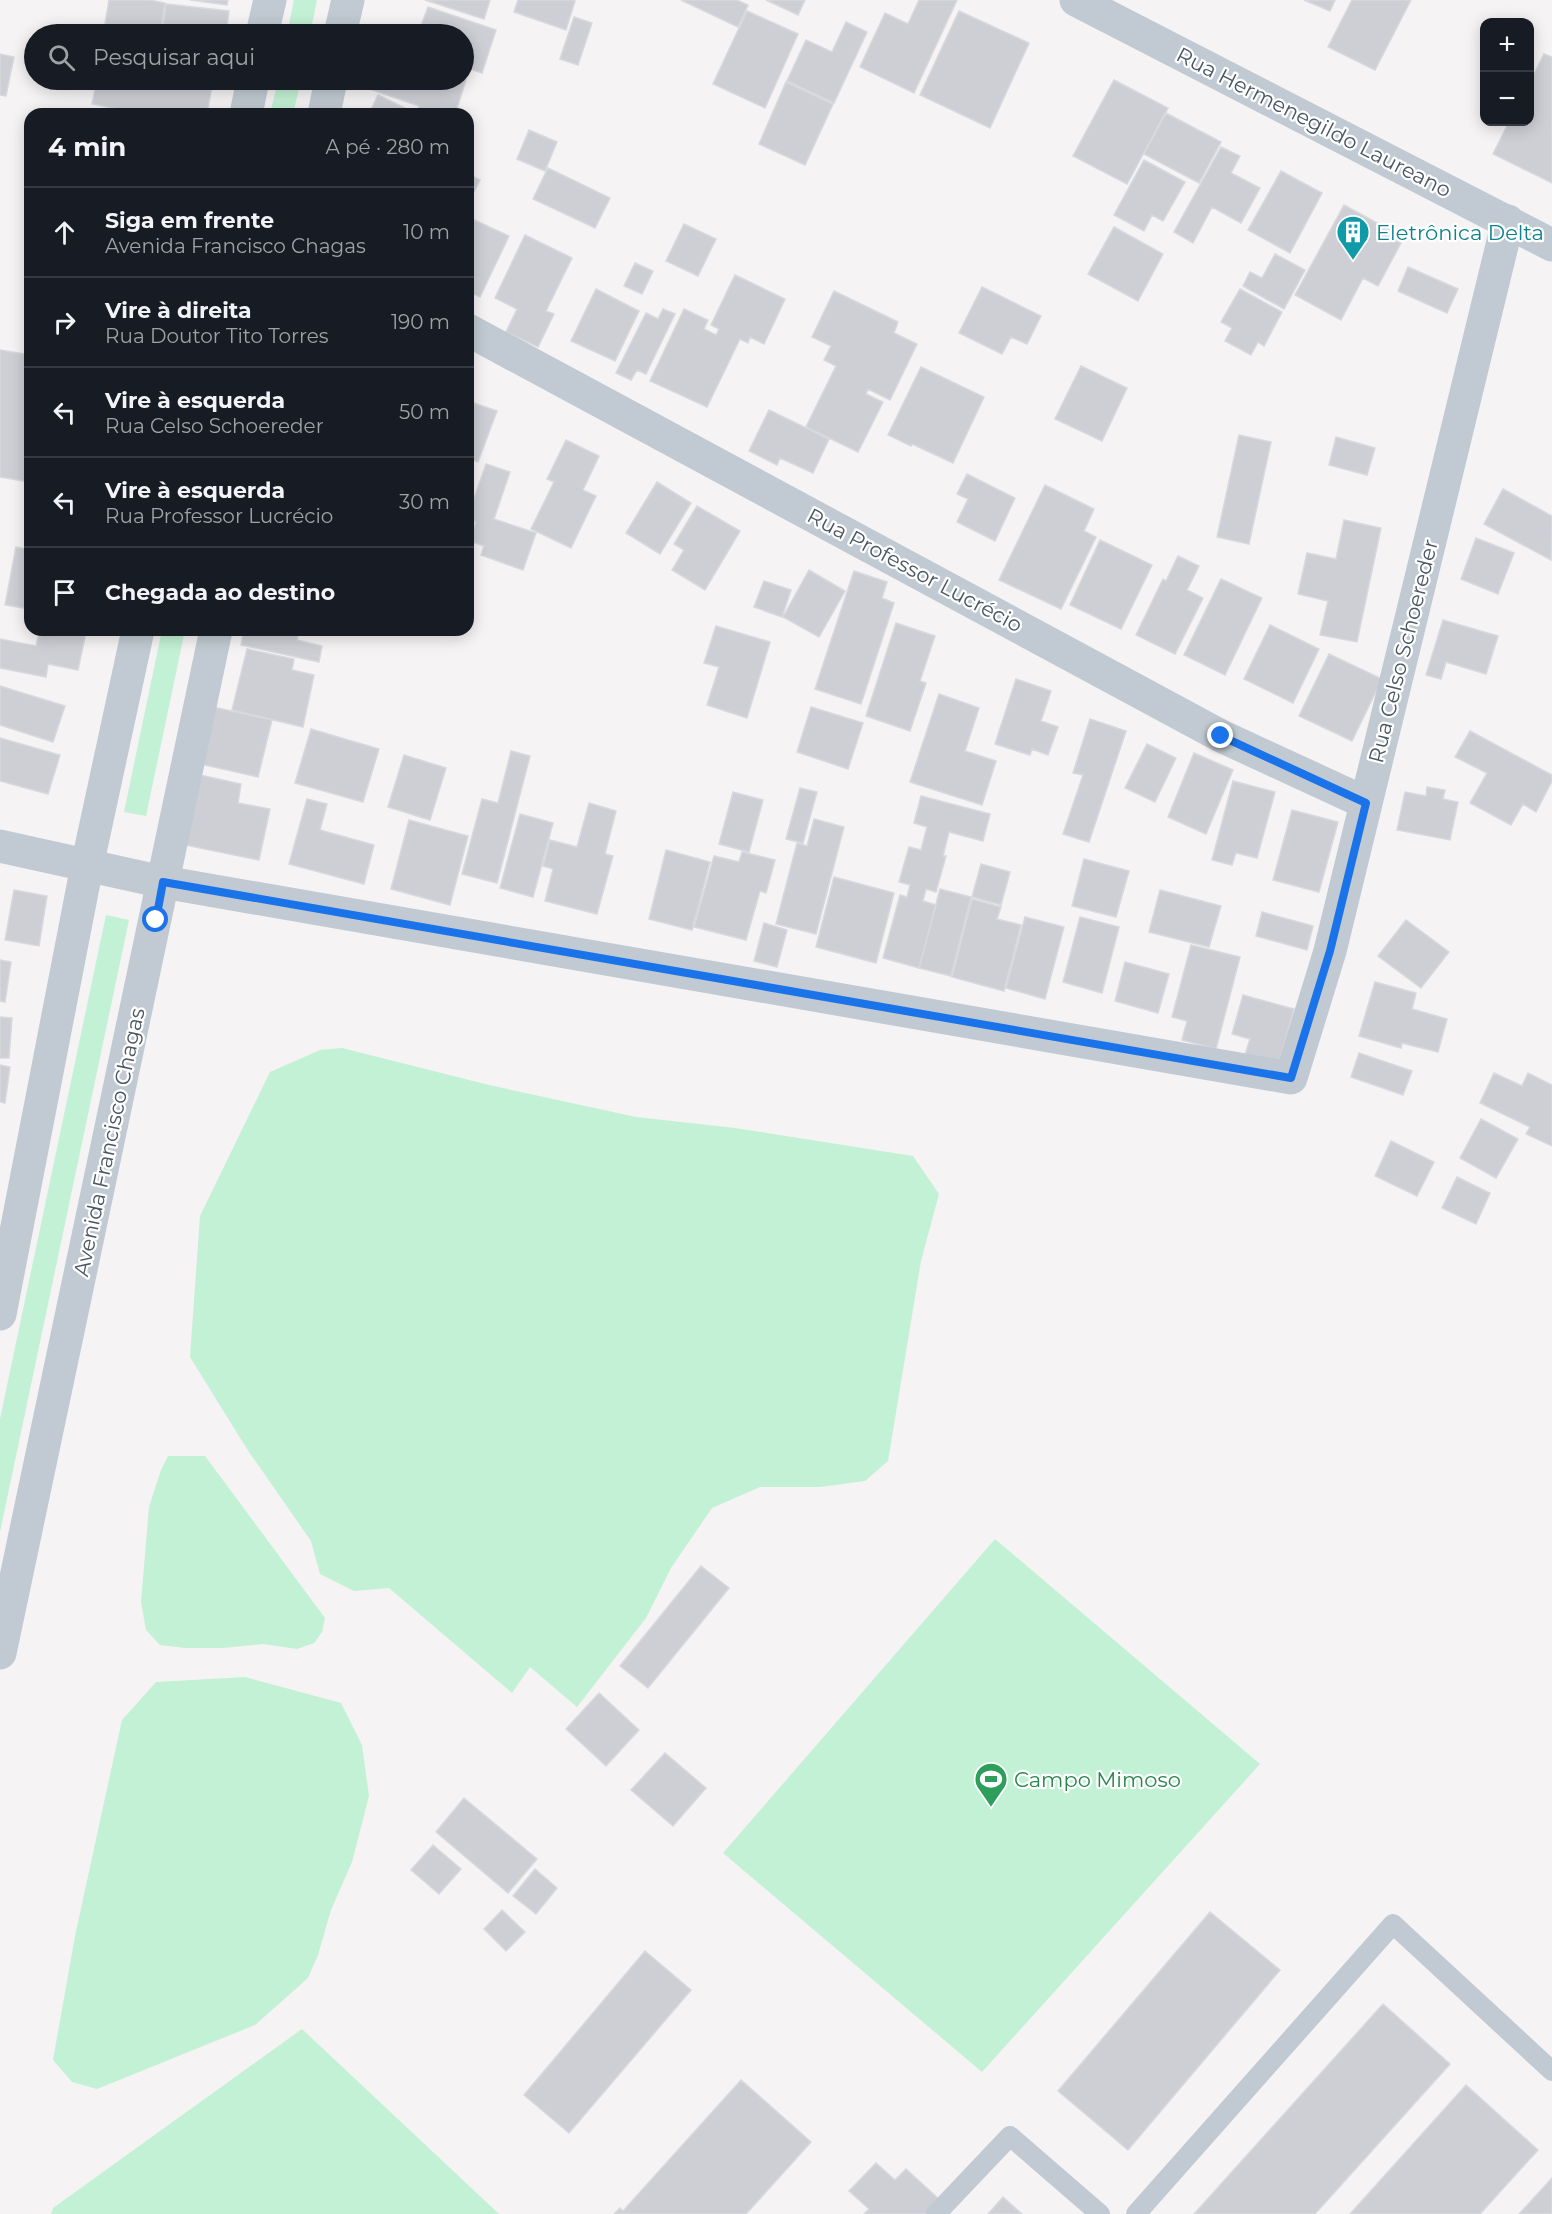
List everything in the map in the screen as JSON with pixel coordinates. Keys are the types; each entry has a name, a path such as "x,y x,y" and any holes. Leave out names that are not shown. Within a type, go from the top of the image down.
{"street":[{"path":"264,24 270,0"},
{"path":"342,24 348,0"},
{"name":"Rua Hermenegildo Laureano","path":"1076,0 1552,245"},
{"path":"247,108 251,90"},
{"path":"325,108 329,90"},
{"name":"Rua Celso Schoereder","path":"163,882 1291,1078 1330,951 1508,222"},
{"name":"Rua Professor Lucrécio","path":"474,333 1221,736 1366,803"},
{"path":"0,1314 87,866 137,636"},
{"name":"Avenida Francisco Chagas","path":"0,1653 215,636"},
{"path":"0,846 163,882"}],"lane":[{"path":"1136,2214 1393,1924 1552,2071"},
{"path":"936,2214 1010,2136 1100,2214"}],"green space":[{"path":"294,0 317,0 312,24 289,24"},
{"path":"276,90 299,90 294,108 271,108"},
{"path":"161,636 184,636 146,816 124,812"},
{"path":"106,915 129,920 0,1532 0,1419"},
{"path":"342,1048 489,1085 636,1117 735,1128 913,1156 939,1194 921,1261 888,1461 865,1481 820,1487 760,1487 712,1508 671,1568 646,1618 577,1707 530,1667 512,1693 389,1588 354,1591 320,1574 311,1541 247,1449 190,1357 200,1216 270,1072 320,1050"},
{"path":"168,1456 205,1456 325,1618 322,1632 314,1643 297,1649 263,1644 223,1648 185,1648 160,1645 146,1630 141,1602 149,1507"},
{"name":"Campo Mimoso","path":"995,1539 1260,1764 982,2072 723,1853"},
{"path":"245,1677 341,1703 362,1745 369,1796 352,1862 331,1910 318,1955 308,1978 255,2025 97,2089 72,2082 53,2060 75,1936 122,1720 156,1682"},
{"path":"302,2029 499,2214 51,2214 53,2208"}],"building":[{"path":"109,0 149,0 165,3 162,24 105,24"},
{"path":"190,0 228,0 227,5"},
{"path":"425,0 490,0 484,19"},
{"path":"518,0 575,1 566,30 514,12"},
{"path":"681,0 737,0 748,5 738,27"},
{"path":"766,0 805,0 798,15"},
{"path":"919,0 957,0 914,93 860,67 885,13 908,24"},
{"path":"1304,0 1335,0 1330,11"},
{"path":"1352,0 1411,0 1375,70 1328,47"},
{"path":"166,4 229,11 227,24 163,24"},
{"path":"428,7 496,30 482,73 474,70 474,24 422,24"},
{"path":"747,11 798,34 765,108 713,84"},
{"path":"959,11 1029,43 990,128 920,95"},
{"path":"574,17 592,23 578,65 560,59"},
{"path":"846,22 867,32 834,103 787,81 806,40 832,52"},
{"path":"0,54 14,57 6,96 0,95"},
{"path":"1544,54 1552,57 1552,183 1493,154 1507,126 1534,126 1534,74"},
{"path":"1114,80 1168,108 1127,184 1073,156"},
{"path":"786,82 833,104 805,165 759,144"},
{"path":"95,90 211,90 208,108 113,108 92,104"},
{"path":"373,90 463,90 457,108 418,108 419,106"},
{"path":"378,95 405,108 372,108"},
{"path":"1166,113 1221,142 1199,183 1144,154"},
{"path":"529,130 557,142 545,171 517,159"},
{"path":"1221,147 1240,156 1231,173 1260,188 1241,223 1212,207 1193,243 1174,232"},
{"path":"1144,160 1185,182 1163,221 1152,215 1144,231 1114,215"},
{"path":"548,168 610,198 595,228 533,199"},
{"path":"1281,171 1322,193 1290,253 1248,230"},
{"path":"474,177 480,180 474,192"},
{"name":"Eletrônica Delta","path":"1344,205 1390,230 1387,235 1401,243 1378,286 1363,278 1341,320 1295,295"},
{"path":"474,220 509,236 480,297 474,294"},
{"path":"684,224 716,239 698,276 666,261"},
{"path":"1114,227 1163,254 1138,301 1088,274"},
{"path":"525,235 572,258 546,311 554,314 538,347 506,332 517,309 495,298"},
{"path":"1275,254 1305,270 1284,309 1243,286 1250,272 1262,278"},
{"path":"635,263 653,271 642,294 624,286"},
{"path":"1408,267 1458,289 1447,313 1398,291"},
{"path":"735,275 785,299 764,344 750,337 748,343 740,339 707,407 650,381 684,309 708,320 704,329 716,335 719,329 711,325"},
{"path":"982,287 1041,316 1027,344 1011,337 1002,354 959,333"},
{"path":"596,289 639,311 615,361 571,341"},
{"path":"1240,289 1282,312 1264,346 1258,342 1251,355 1225,341 1232,328 1221,322"},
{"path":"834,291 898,322 894,333 917,344 890,400 868,389 866,394 883,402 858,452 806,427 836,366 824,360 831,346 812,337"},
{"path":"663,309 675,314 646,374 637,370 631,380 616,373 646,313 658,319"},
{"path":"0,350 24,354 24,481 0,477"},
{"path":"1081,366 1127,388 1102,441 1055,419"},
{"path":"921,367 984,397 953,463 888,435"},
{"path":"474,403 497,411 478,462 474,460"},
{"path":"769,410 829,439 813,473 780,458 777,465 749,451"},
{"path":"1239,435 1271,442 1249,544 1217,537"},
{"path":"1336,437 1375,448 1367,475 1329,465"},
{"path":"566,440 599,456 583,490 596,496 571,548 531,529 554,482 547,479"},
{"path":"486,464 510,472 494,519 536,533 523,570 481,555 484,546 474,542 476,522 474,521 474,499"},
{"path":"967,474 1015,498 995,541 957,522 968,499 957,494"},
{"path":"657,482 691,503 660,554 626,533"},
{"path":"1045,485 1094,509 1084,531 1096,537 1061,609 999,580"},
{"path":"1503,489 1552,516 1551,560 1484,524"},
{"path":"697,506 740,531 705,590 672,570 684,550 674,544"},
{"path":"1344,520 1381,528 1357,642 1320,635 1328,601 1298,594 1307,553 1336,559"},
{"path":"1476,538 1514,553 1498,594 1461,579"},
{"path":"1100,540 1152,565 1121,629 1070,605"},
{"path":"16,547 24,549 24,608 5,605"},
{"path":"1178,556 1199,566 1187,590 1203,598 1175,654 1136,635 1163,579 1166,581"},
{"path":"809,570 845,591 819,637 783,617"},
{"path":"854,571 887,582 882,598 894,603 861,704 815,689"},
{"path":"1221,579 1262,598 1225,675 1184,655"},
{"path":"764,581 791,590 782,617 754,607"},
{"path":"1443,620 1498,636 1486,674 1446,662 1441,679 1426,675"},
{"path":"896,623 935,636 920,681 926,683 910,731 866,716"},
{"path":"1270,625 1319,649 1293,703 1244,679"},
{"path":"716,626 770,642 747,718 707,705 719,667 704,663"},
{"path":"38,636 85,636 78,670 48,664 46,677 0,668 0,639 36,646"},
{"path":"243,636 298,636 297,640 322,646 319,662 241,645"},
{"path":"247,649 294,659 292,670 314,675 303,727 232,710"},
{"path":"1329,654 1382,679 1352,741 1299,716"},
{"path":"1016,679 1051,691 1041,721 1058,727 1048,755 1032,749 1030,755 995,744"},
{"path":"0,686 65,706 53,742 0,725"},
{"path":"939,694 979,708 965,751 996,761 982,805 910,782"},
{"path":"213,707 272,720 258,777 200,764"},
{"path":"811,707 863,723 848,769 797,752"},
{"path":"1090,719 1126,731 1089,842 1063,834 1083,775 1073,773"},
{"path":"311,729 379,749 363,802 295,783"},
{"path":"1470,731 1552,775 1552,781 1536,812 1523,804 1511,825 1470,803 1487,773 1455,757"},
{"path":"0,738 60,755 48,794 0,781"},
{"path":"1147,744 1176,758 1155,802 1125,788"},
{"path":"511,751 530,756 497,883 462,874 482,799 498,803"},
{"path":"1194,753 1233,770 1206,834 1168,817"},
{"path":"404,755 446,768 430,820 388,807"},
{"path":"200,775 241,784 238,803 270,809 259,860 185,845"},
{"path":"1233,781 1275,792 1257,858 1236,853 1232,865 1212,860"},
{"path":"1427,787 1445,790 1443,799 1458,802 1450,840 1397,830 1405,792 1426,796"},
{"path":"800,788 817,792 803,843 786,839"},
{"path":"733,792 763,800 749,852 719,844"},
{"path":"921,796 990,814 983,841 949,832 943,856 946,856 936,892 926,889 923,901 936,905 919,968 883,958 900,895 907,897 910,885 899,882 909,847 921,850 927,827 914,823"},
{"path":"307,799 327,804 320,830 374,845 364,884 289,864"},
{"path":"589,803 616,811 605,854 613,856 597,914 545,901 553,869 543,866 550,840 577,847"},
{"path":"1292,810 1338,822 1319,892 1273,880"},
{"path":"520,814 553,823 533,897 500,888"},
{"path":"814,819 844,827 816,934 776,924 797,843 807,846"},
{"path":"409,820 468,836 450,905 391,889"},
{"path":"666,850 710,862 692,930 649,919"},
{"path":"742,852 775,860 766,893 760,891 746,940 694,927 714,856 739,862"},
{"path":"1084,859 1129,871 1116,917 1072,906"},
{"path":"981,864 1010,872 1001,905 972,897"},
{"path":"834,877 894,893 876,963 816,947"},
{"path":"940,889 971,897 951,976 919,968"},
{"path":"14,890 47,896 39,946 5,940"},
{"path":"1160,890 1221,906 1209,947 1149,932"},
{"path":"972,899 1001,907 997,919 1021,925 1004,991 952,977"},
{"path":"1262,912 1313,926 1307,950 1256,936"},
{"path":"1025,917 1064,927 1045,999 1006,988"},
{"path":"1080,917 1119,927 1102,993 1063,982"},
{"path":"1406,920 1449,952 1421,988 1378,956"},
{"path":"764,923 787,930 777,967 754,961"},
{"path":"1191,945 1240,957 1216,1049 1182,1040 1187,1021 1172,1017"},
{"path":"0,960 11,962 5,1002 0,1001"},
{"path":"1125,962 1169,974 1158,1013 1115,1001"},
{"path":"1375,982 1416,993 1412,1009 1447,1019 1438,1052 1402,1043 1401,1048 1359,1036"},
{"path":"1243,995 1294,1009 1278,1067 1244,1058 1250,1039 1232,1034"},
{"path":"0,1017 12,1018 9,1058 0,1058"},
{"path":"1359,1053 1412,1071 1403,1095 1351,1077"},
{"path":"0,1065 10,1067 5,1103 0,1102"},
{"path":"1494,1073 1522,1086 1528,1073 1552,1085 1552,1146 1526,1134 1530,1127 1480,1103"},
{"path":"1481,1119 1518,1139 1496,1178 1460,1158"},
{"path":"1391,1141 1434,1162 1417,1196 1375,1176"},
{"path":"1457,1177 1490,1193 1476,1224 1442,1208"},
{"path":"701,1566 729,1588 648,1688 620,1666"},
{"path":"599,1693 639,1730 606,1766 566,1729"},
{"path":"665,1753 706,1788 673,1826 631,1790"},
{"path":"464,1798 537,1859 508,1893 436,1832"},
{"path":"433,1845 461,1869 439,1894 411,1870"},
{"path":"535,1869 557,1888 536,1914 513,1896"},
{"path":"502,1910 525,1932 506,1951 484,1929"},
{"path":"1210,1912 1280,1970 1128,2150 1058,2091"},
{"path":"645,1951 691,1990 569,2133 524,2095"},
{"path":"1383,2004 1450,2064 1315,2214 1194,2214"},
{"path":"741,2080 811,2142 746,2214 614,2214 620,2208 623,2211"},
{"path":"1466,2085 1538,2150 1480,2214 1350,2214"},
{"path":"876,2163 895,2180 906,2169 940,2200 927,2214 864,2214 869,2209 849,2191"},
{"path":"1552,2178 1552,2214 1519,2214"},
{"path":"1003,2197 1022,2214 988,2214"}],"place":[{"name":"Eletrônica Delta","path":"1353,261"},
{"name":"Campo Mimoso","path":"991,1808"}],"route":[{"path":"156,920 163,882 1291,1078 1330,951 1366,803 1221,736"}]}
